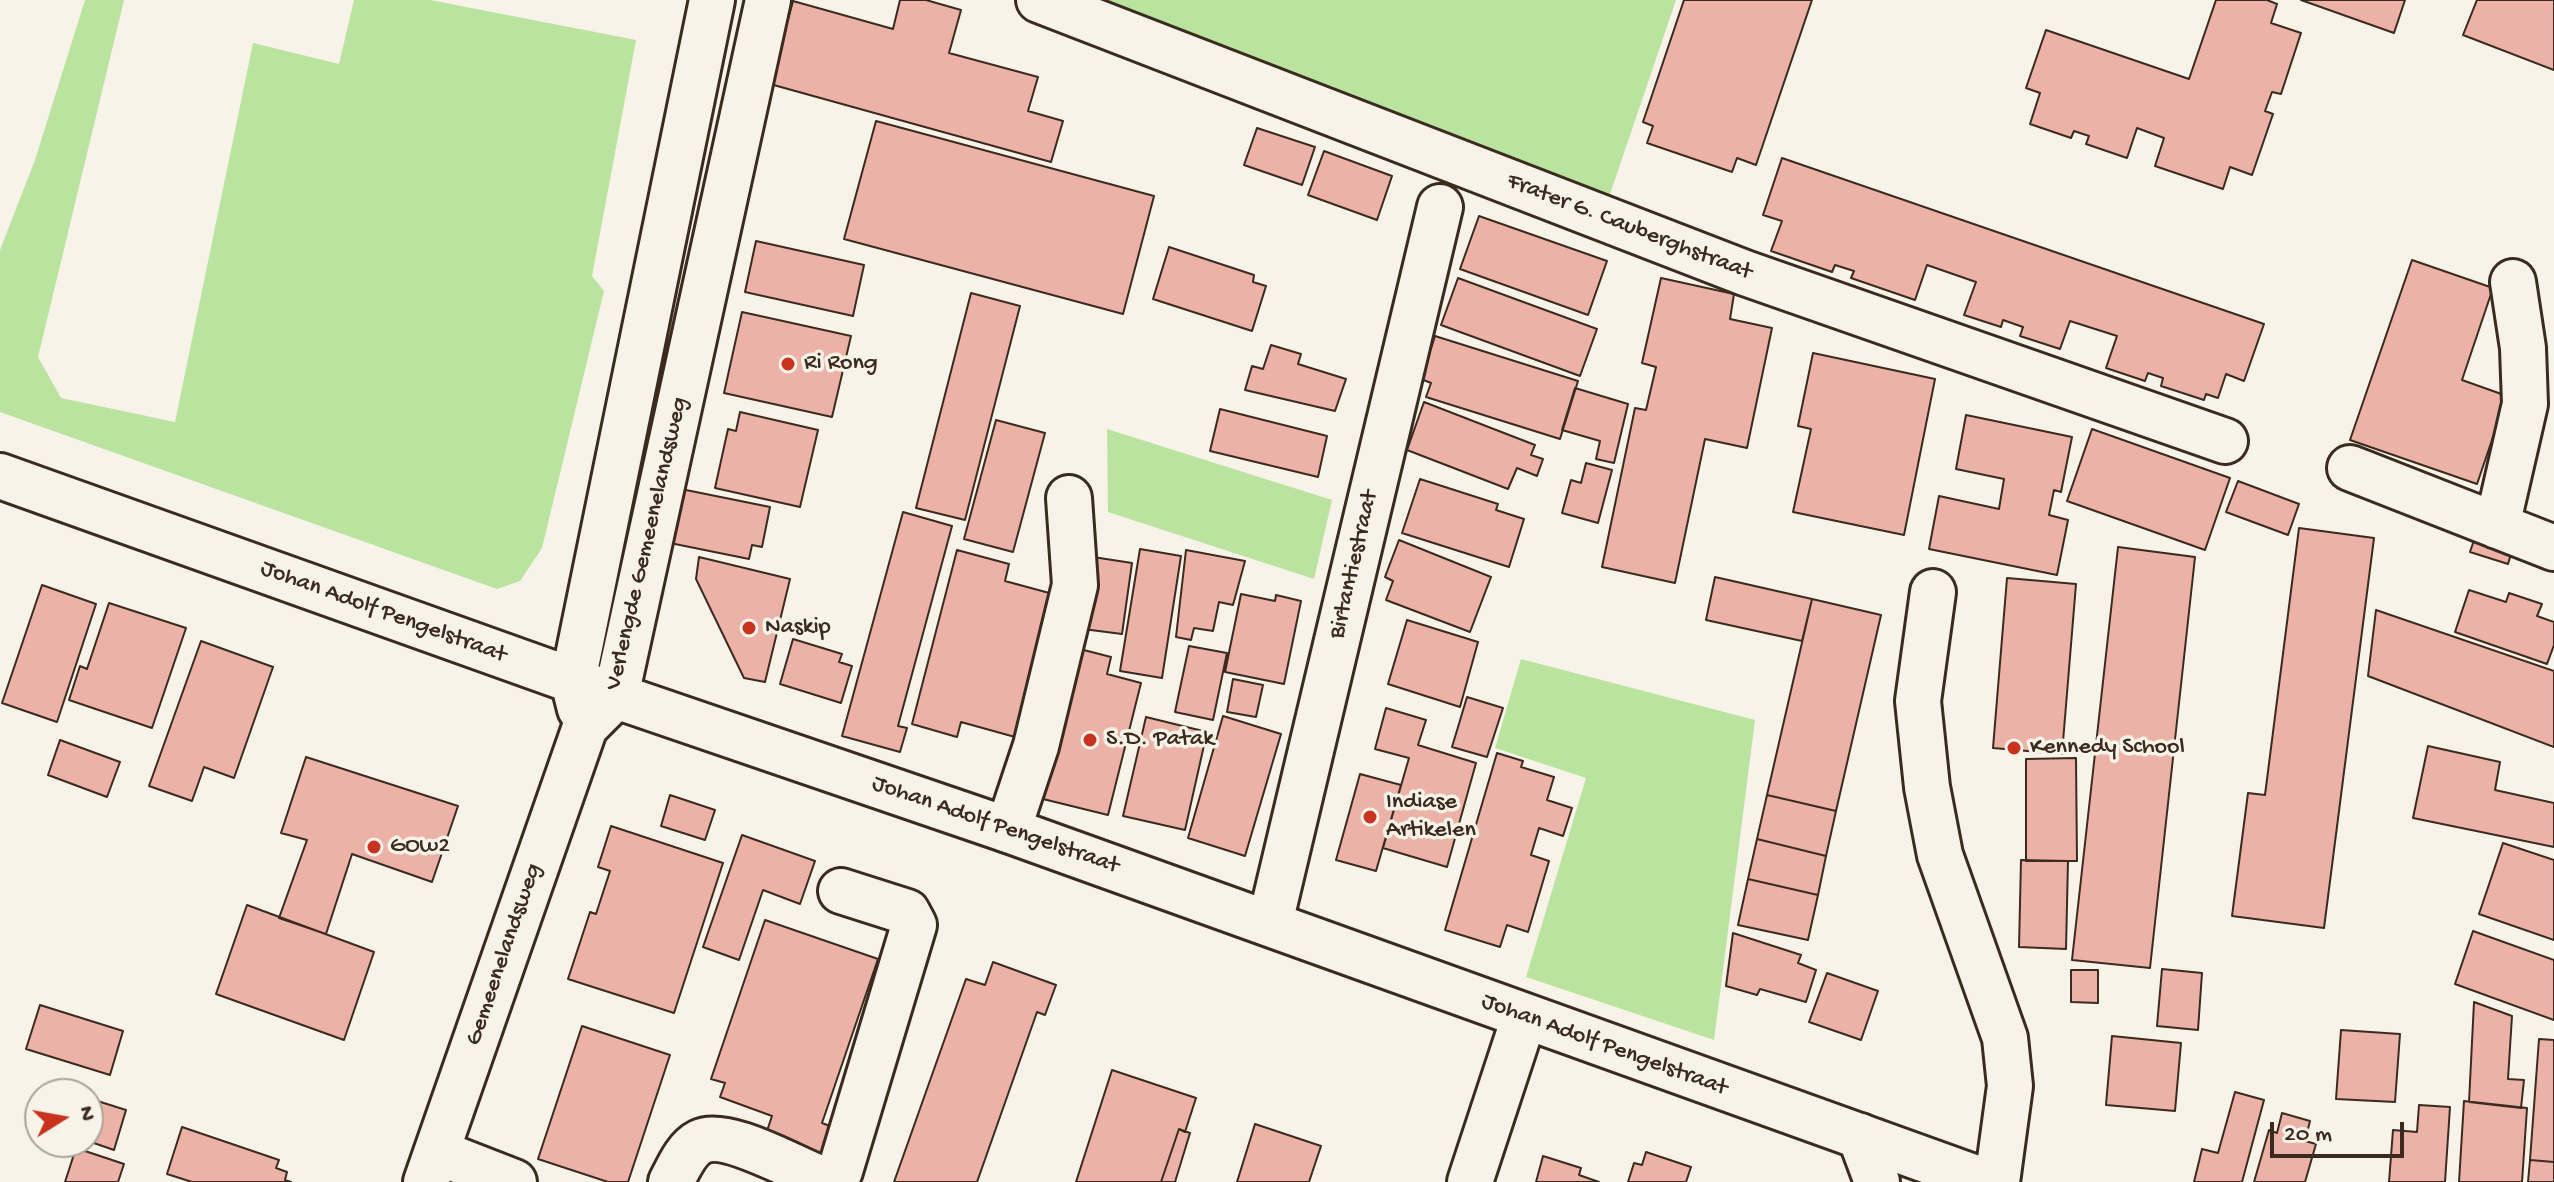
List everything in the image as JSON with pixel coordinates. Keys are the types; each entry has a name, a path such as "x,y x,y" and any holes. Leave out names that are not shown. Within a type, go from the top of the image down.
{"main road":[{"name":"Verlengde Gemeenelandsweg","path":"585,727 573,681 712,0"},
{"name":"Verlengde Gemeenelandsweg","path":"585,727 616,696 768,0"},
{"name":"Frater G. Cauberghstraat","path":"1039,0 1745,273 2225,441"},
{"name":"Birtantiestraat","path":"1270,923 1440,207"},
{"path":"2497,526 2525,404 2523,348 2513,282"},
{"path":"2350,468 2554,548"},
{"name":"Johan Adolf Pengelstraat","path":"0,476 573,681 1270,923 1524,1018 1987,1182"},
{"path":"1008,830 1036,746 1075,585 1069,498"},
{"path":"1933,592 1918,701 1927,787 1940,855 2005,1038 2010,1086 1997,1182"},
{"name":"Gemeenelandsweg","path":"431,1167 585,727"},
{"path":"671,1182 691,1148 718,1138 817,1177 830,1177 840,1171 914,925 907,912 841,891"},
{"path":"1470,1182 1524,1018"},
{"path":"1860,1136 1877,1182"},
{"path":"431,1167 514,1182"}],"green space":[{"path":"85,0 124,0 38,357 61,398 175,422 253,43 339,64 354,0 430,0 636,40 592,276 604,291 542,548 520,581 497,589 0,412 0,250 35,160"},
{"path":"1086,0 1676,0 1608,200"},
{"path":"1107,429 1332,500 1314,579 1108,512"},
{"path":"1521,659 1755,720 1714,1040 1526,977 1586,778 1495,748"}],"building":[{"path":"900,0 926,0 961,10 949,53 1038,77 1028,111 1063,121 1051,162 770,84 793,1 893,29"},
{"path":"1684,0 1812,0 1756,165 1737,158 1732,172 1647,143 1653,126 1643,122"},
{"path":"2216,0 2267,0 2277,4 2271,23 2301,33 2281,94 2272,92 2265,111 2273,114 2252,175 2230,167 2223,189 2155,166 2164,138 2137,128 2127,158 2086,144 2089,136 2074,131 2071,138 2030,124 2040,93 2026,88 2046,30 2189,79"},
{"path":"2301,0 2405,0 2394,33"},
{"path":"2477,0 2554,0 2554,70 2463,35"},
{"path":"876,121 1154,196 1123,314 844,239"},
{"path":"1257,128 1315,147 1302,185 1244,165"},
{"path":"1324,151 1392,176 1377,220 1308,195"},
{"path":"1782,158 2264,324 2244,381 2226,374 2218,398 2206,394 2204,400 2161,386 2163,378 2148,373 2145,381 2106,368 2117,336 2070,321 2060,349 2020,336 2023,327 2003,320 2001,327 1964,315 1976,282 1927,265 1915,300 1851,278 1854,271 1835,265 1832,272 1771,251 1782,221 1763,215"},
{"path":"1479,216 1607,261 1588,315 1460,269"},
{"path":"756,241 864,265 853,316 745,292"},
{"path":"1169,247 1254,275 1253,282 1266,286 1252,331 1153,299"},
{"path":"2412,260 2493,288 2462,380 2507,396 2477,484 2350,440"},
{"path":"1458,278 1597,329 1580,376 1441,325"},
{"path":"1661,278 1734,294 1730,319 1772,328 1747,448 1705,439 1675,583 1602,567 1635,408 1646,410 1656,367 1642,363"},
{"path":"971,293 1020,306 965,520 916,508"},
{"name":"Ri Rong","path":"742,312 851,336 832,417 724,393"},
{"path":"1435,336 1578,381 1560,439 1426,397 1431,383 1421,379"},
{"path":"1271,345 1301,354 1298,364 1346,379 1335,411 1245,390 1252,366 1263,369"},
{"path":"1813,353 1935,379 1904,535 1793,512 1811,429 1798,426"},
{"path":"1575,388 1628,404 1614,463 1596,459 1600,441 1562,430"},
{"path":"1424,402 1535,445 1531,455 1543,459 1537,476 1517,468 1508,489 1407,450"},
{"path":"1220,409 1327,436 1318,477 1210,451"},
{"path":"740,412 818,430 800,507 715,488 728,429 736,431"},
{"path":"1966,415 2072,437 2061,492 2054,490 2049,515 2068,520 2057,575 1929,549 1939,496 1999,509 2004,479 1956,469"},
{"path":"996,420 1045,433 1013,552 964,539"},
{"path":"2092,429 2230,478 2205,550 2067,501"},
{"path":"1586,463 1612,470 1598,523 1562,513 1571,480 1581,483"},
{"path":"1420,479 1498,504 1496,510 1524,519 1509,567 1402,533"},
{"path":"2238,481 2299,504 2288,535 2226,512"},
{"path":"681,489 770,507 762,547 752,545 749,559 670,543"},
{"path":"903,512 952,526 898,726 907,728 900,752 842,736"},
{"path":"2299,528 2374,538 2324,928 2232,916 2248,793 2265,795"},
{"path":"2477,531 2514,544 2508,564 2470,552"},
{"path":"1399,540 1491,577 1470,632 1386,600 1393,581 1385,577"},
{"path":"2118,547 2195,557 2150,968 2072,960"},
{"path":"1140,549 1181,556 1162,678 1120,671"},
{"path":"957,550 1009,564 1005,581 1053,594 1015,737 961,722 957,737 912,724"},
{"path":"1186,550 1245,561 1233,605 1219,602 1213,631 1194,628 1191,640 1176,637"},
{"name":"Naskip","path":"699,557 790,579 765,682 744,678 696,579"},
{"path":"1093,557 1132,563 1122,634 1083,629"},
{"path":"1715,577 1812,599 1802,641 1706,620"},
{"path":"2007,578 2076,584 2062,754 1993,748"},
{"path":"42,585 96,604 57,722 2,703"},
{"path":"2469,590 2506,602 2509,593 2542,604 2537,616 2554,622 2554,645 2547,664 2455,632"},
{"path":"1241,594 1275,601 1276,595 1301,601 1284,684 1225,672"},
{"path":"1812,599 1881,615 1836,811 1767,795"},
{"path":"109,603 186,628 152,728 69,700 80,666 87,669"},
{"path":"2376,610 2554,671 2554,747 2368,676"},
{"path":"1407,620 1478,642 1460,707 1388,684"},
{"path":"793,639 842,654 839,662 852,666 841,703 780,684"},
{"path":"201,641 273,667 234,778 204,767 192,801 149,786"},
{"path":"1189,646 1227,653 1213,720 1175,712"},
{"name":"S.D. Patak","path":"1076,648 1111,657 1107,674 1141,683 1108,815 1039,798"},
{"path":"1233,679 1263,685 1256,717 1227,712"},
{"path":"1467,697 1503,708 1487,757 1452,747"},
{"path":"1386,708 1426,720 1418,745 1476,763 1447,867 1383,848 1409,758 1375,749"},
{"path":"1223,716 1281,734 1245,856 1188,838"},
{"path":"1146,717 1207,732 1185,830 1123,816"},
{"path":"60,740 120,762 107,797 48,775"},
{"path":"2428,746 2500,762 2495,790 2554,803 2554,847 2413,818"},
{"path":"1497,753 1523,761 1521,767 1554,777 1547,800 1572,808 1563,836 1539,828 1531,855 1549,861 1528,932 1507,925 1500,947 1445,930"},
{"name":"GOw2","path":"306,757 458,806 432,882 352,854 326,934 279,918 307,840 281,833"},
{"path":"2076,758 2077,861 2026,861 2026,759"},
{"name":"Indiase Artikelen","path":"1360,774 1401,785 1376,871 1336,860"},
{"path":"670,795 715,810 705,840 661,826"},
{"path":"1767,795 1836,811 1826,856 1757,839"},
{"path":"611,826 723,863 674,1013 568,979 590,912 596,914 610,871 598,867"},
{"path":"742,835 815,861 800,904 763,890 739,960 703,947"},
{"path":"1757,839 1826,856 1818,895 1748,879"},
{"path":"2503,843 2554,860 2554,940 2479,914"},
{"path":"2021,860 2068,861 2066,949 2019,947"},
{"path":"1748,879 1818,895 1808,940 1738,925"},
{"path":"247,905 374,952 344,1040 216,994"},
{"path":"765,920 878,959 822,1123 835,1128 824,1160 764,1140 772,1116 720,1097 725,1083 711,1079"},
{"path":"2473,931 2554,960 2554,1020 2455,984"},
{"path":"1733,933 1801,955 1798,963 1816,970 1806,1002 1760,989 1757,995 1726,986"},
{"path":"993,962 1056,985 1045,1015 1037,1012 977,1182 894,1182 966,979 985,985"},
{"path":"2162,969 2202,973 2198,1030 2157,1026"},
{"path":"2071,970 2098,970 2098,1003 2071,1002"},
{"path":"1827,973 1878,991 1861,1040 1809,1022"},
{"path":"2474,1002 2512,1016 2508,1079 2524,1080 2521,1108 2469,1102"},
{"path":"40,1005 123,1031 110,1075 26,1049"},
{"path":"582,1026 670,1055 628,1182 608,1182 538,1159"},
{"path":"2341,1030 2400,1034 2395,1102 2336,1099"},
{"path":"2112,1036 2181,1043 2175,1111 2106,1105"},
{"path":"2539,1039 2554,1040 2554,1162 2530,1160"},
{"path":"1112,1070 1196,1098 1185,1132 1179,1129 1161,1182 1076,1182"},
{"path":"2235,1092 2264,1100 2242,1182 2194,1182 2202,1149 2218,1153"},
{"path":"2464,1101 2527,1108 2522,1182 2459,1182"},
{"path":"104,1103 126,1110 114,1150 104,1147"},
{"path":"2419,1105 2450,1107 2445,1182 2389,1182 2393,1130 2417,1132"},
{"path":"2282,1113 2310,1121 2305,1141 2316,1144 2305,1182 2254,1182 2269,1130 2277,1133"},
{"path":"1255,1124 1321,1146 1309,1182 1237,1182"},
{"path":"182,1127 279,1160 276,1168 287,1172 285,1180 291,1182 192,1182 167,1174"},
{"path":"1179,1129 1190,1133 1175,1182 1161,1182"},
{"path":"1646,1152 1691,1167 1686,1182 1628,1182 1634,1163 1642,1165"},
{"path":"1543,1156 1581,1168 1579,1175 1599,1182 1536,1182"},
{"path":"104,1157 124,1164 118,1182 65,1182 73,1158"},
{"path":"2530,1160 2554,1162 2554,1182 2528,1182"}],"place":[{"name":"Ri Rong","path":"788,364"},
{"name":"Naskip","path":"749,628"},
{"name":"S.D. Patak","path":"1090,740"},
{"name":"Kennedy School","path":"2014,748"},
{"name":"Indiase Artikelen","path":"1370,817"},
{"name":"GOw2","path":"374,847"}]}
